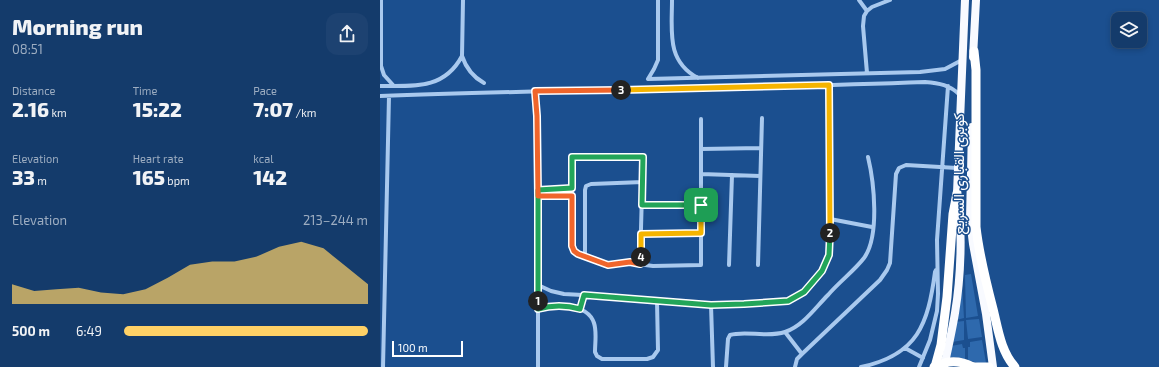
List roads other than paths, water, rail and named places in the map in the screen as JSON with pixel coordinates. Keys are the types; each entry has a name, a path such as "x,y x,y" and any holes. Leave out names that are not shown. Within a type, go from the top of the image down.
{"highway":[{"name":"كوبرى القبارى السريع","path":"944,367 956,312 959,280 959,208 957,193 965,0"},
{"name":"كوبرى القبارى السريع","path":"976,0 970,219 986,314 993,367"},
{"path":"974,51 976,70 975,163 977,242 983,272 1004,350 1015,367"},
{"path":"934,367 940,345 947,297 957,193"},
{"path":"934,367 942,363 953,362 963,363 973,367 989,367"}],"street":[{"path":"381,0 381,67 387,79 393,86"},
{"path":"463,0 462,56 470,72 484,83"},
{"path":"658,0 658,60 648,79 905,73 936,71 950,67 962,60"},
{"path":"672,0 672,41 675,54 687,71 698,78"},
{"path":"859,0 867,11"},
{"path":"867,73 863,22 867,11 874,5 890,0"},
{"path":"380,86 422,85 435,82 446,76 456,67 462,56"},
{"path":"380,96 925,82 939,83 948,86 960,95"},
{"path":"422,85 422,94"},
{"path":"538,285 558,292 711,305 780,302 788,301 800,295 819,275 827,261 830,250 829,85"},
{"path":"919,367 932,335 937,310 937,240 948,86"},
{"path":"535,91 537,112 538,190 538,367"},
{"path":"383,367 389,96"},
{"path":"758,265 762,118"},
{"path":"640,264 643,157 572,157 572,246 576,253 585,258 608,265 630,262 640,264 654,266 701,265 701,119"},
{"path":"701,149 761,148"},
{"path":"726,367 728,338 730,335 774,334 785,332 794,327 803,321 861,261 869,248 872,227 874,190 868,157"},
{"path":"795,367 797,359 880,280 887,270 890,263 896,174 899,168 906,165 958,168"},
{"path":"701,174 760,176"},
{"path":"729,265 732,175"},
{"path":"585,258 586,186 591,184 643,182"},
{"path":"538,190 572,188"},
{"path":"538,196 572,196"},
{"path":"642,205 701,205"},
{"path":"830,219 872,227"},
{"path":"641,234 701,233"},
{"path":"861,367 885,360 905,348 915,336 926,317 930,302 934,272 937,270"},
{"path":"580,309 584,295"},
{"path":"538,309 568,306 580,309 588,314 594,324 595,352 598,357 606,360 647,359 653,357 658,350 658,300"},
{"path":"711,305 713,367"},
{"path":"785,332 802,354"},
{"path":"905,348 923,358"}]}
